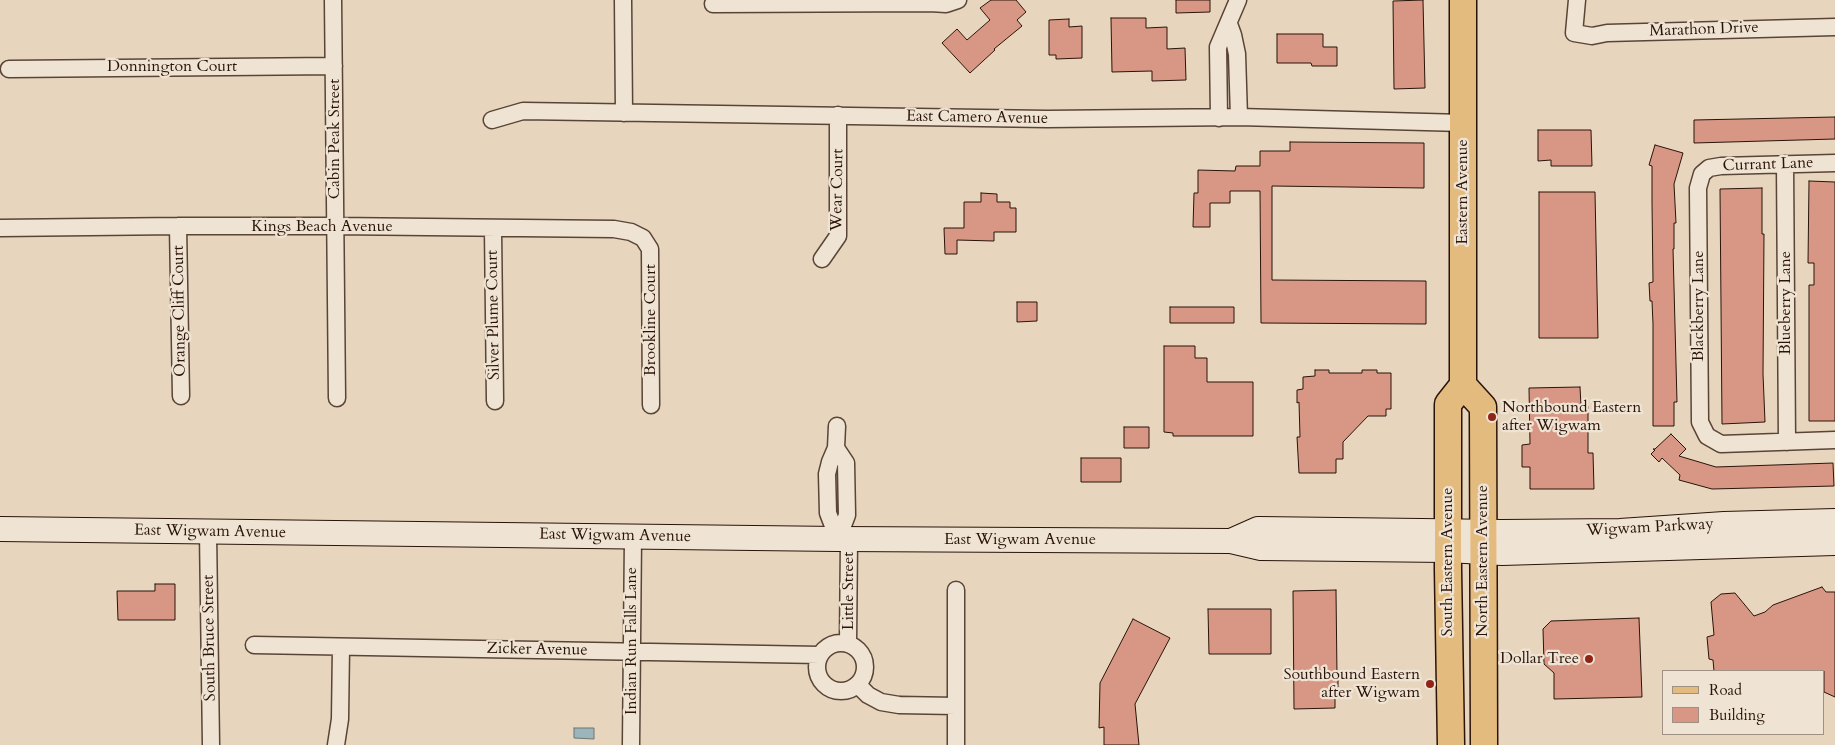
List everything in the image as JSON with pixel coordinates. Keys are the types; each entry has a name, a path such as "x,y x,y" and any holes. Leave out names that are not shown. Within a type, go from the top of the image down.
{"main road":[{"name":"Eastern Avenue","path":"1463,0 1463,385"},
{"name":"North Eastern Avenue","path":"1463,385 1483,407 1465,541 1484,745"},
{"name":"South Eastern Avenue","path":"1451,745 1465,541 1448,404 1463,385"},
{"name":"Wigwam Parkway","path":"1465,541 1724,524 1835,521"},
{"name":"East Wigwam Avenue","path":"0,529 632,537 1231,541 1261,548 1465,541"},
{"name":"Wigwam Parkway","path":"1465,541 1502,553 1835,543"}],"street":[{"name":"Cabin Peak Street","path":"333,0 337,398"},
{"path":"622,0 624,113"},
{"path":"713,4 946,4 958,0"},
{"path":"1219,118 1218,47 1238,0"},
{"name":"Marathon Drive","path":"1577,0 1574,33 1592,36 1607,33 1835,27"},
{"path":"1229,24 1234,35 1237,54 1239,117"},
{"name":"Donnington Court","path":"9,68 334,66"},
{"name":"East Camero Avenue","path":"492,120 523,111 1047,119 1239,117 1463,123"},
{"name":"Wear Court","path":"822,259 838,236 838,115"},
{"name":"Currant Lane","path":"1702,174 1709,168 1722,166 1835,163"},
{"name":"Blueberry Lane","path":"1785,164 1787,442"},
{"name":"Blackberry Lane","path":"1702,174 1698,188 1700,422 1707,436 1721,444 1787,442"},
{"name":"Orange Cliff Court","path":"178,226 181,396"},
{"name":"Kings Beach Avenue","path":"0,228 335,226 614,229 631,232 643,238"},
{"name":"Silver Plume Court","path":"494,228 495,401"},
{"name":"Brookline Court","path":"643,238 650,248 651,405"},
{"path":"837,426 836,448 830,462 828,474 828,513 844,539"},
{"path":"1787,442 1835,440"},
{"name":"South Bruce Street","path":"208,532 211,745"},
{"name":"Indian Run Falls Lane","path":"631,745 632,537"},
{"name":"Little Street","path":"844,539 848,644"},
{"path":"956,590 956,745"},
{"path":"837,643 848,644 858,650 863,656 865,664 862,679 858,685 844,691 829,688 823,684 817,670 820,655 830,645 837,643"},
{"name":"Zicker Avenue","path":"254,645 820,655"},
{"path":"336,745 340,720 341,647"},
{"path":"858,685 868,695 881,702 899,705 956,706"}],"water":[{"path":"574,728 594,728 594,739 574,738"}],"building":[{"path":"991,0 1016,0 1026,12 1017,20 1022,26 994,49 970,73 942,43 957,29 967,40 990,20 980,8"},
{"path":"1176,0 1210,0 1210,12 1176,13"},
{"path":"1423,0 1425,88 1394,89 1393,1"},
{"path":"1111,18 1146,18 1146,28 1167,27 1167,49 1185,48 1186,80 1152,81 1152,71 1112,72"},
{"path":"1069,19 1069,27 1082,26 1082,58 1056,59 1056,55 1049,55 1049,20"},
{"path":"1277,34 1323,34 1323,47 1337,47 1337,66 1312,66 1311,63 1277,63"},
{"path":"1835,117 1835,139 1694,143 1694,120"},
{"path":"1538,130 1591,130 1592,166 1551,166 1551,160 1538,161"},
{"path":"1290,142 1424,143 1424,188 1272,186 1272,280 1426,281 1426,324 1261,323 1260,191 1230,191 1230,203 1210,203 1210,227 1193,227 1194,193 1198,193 1198,170 1235,171 1236,166 1260,166 1260,151 1290,151"},
{"path":"1655,145 1683,153 1674,184 1676,223 1674,223 1673,249 1677,402 1674,402 1674,426 1653,426 1653,324 1649,283 1653,282 1652,166 1649,165"},
{"path":"1809,181 1835,182 1835,421 1809,421 1809,285 1814,285 1814,263 1808,263"},
{"path":"1762,188 1765,422 1722,424 1720,189"},
{"path":"1539,192 1595,192 1598,338 1539,338"},
{"path":"981,193 997,194 997,202 1010,202 1010,208 1016,208 1016,232 994,232 994,241 957,240 957,254 945,254 944,228 964,228 964,202 981,202"},
{"path":"1017,302 1037,302 1037,321 1017,322"},
{"path":"1170,307 1234,307 1234,323 1170,323"},
{"path":"1164,346 1195,346 1195,358 1207,358 1207,382 1253,382 1253,436 1173,436 1173,433 1164,432"},
{"path":"1315,370 1329,370 1329,373 1362,373 1362,370 1377,370 1377,373 1391,373 1391,409 1386,409 1386,416 1368,416 1343,442 1343,459 1336,459 1336,473 1299,473 1297,437 1300,437 1297,390 1303,389 1303,377 1315,376"},
{"path":"1580,387 1581,406 1588,406 1588,453 1593,453 1594,489 1530,489 1530,467 1522,467 1522,445 1530,444 1529,388"},
{"path":"1124,427 1149,427 1149,448 1124,448"},
{"path":"1671,434 1686,449 1679,456 1716,467 1833,463 1834,486 1712,489 1679,480 1680,475 1662,458 1659,462 1651,454 1655,450 1653,449"},
{"path":"1081,458 1121,458 1121,482 1081,482"},
{"path":"155,584 175,584 175,620 118,620 117,591 155,591"},
{"path":"1822,587 1826,592 1835,592 1835,697 1825,692 1825,670 1714,670 1713,660 1709,659 1707,637 1714,635 1711,602 1721,594 1735,593 1754,616 1765,612 1773,605"},
{"path":"1336,590 1338,687 1335,687 1335,708 1294,709 1293,591"},
{"path":"1208,609 1271,609 1271,654 1209,654"},
{"path":"1639,618 1642,697 1554,699 1554,673 1544,664 1543,629 1551,621"},
{"path":"1133,619 1170,638 1135,704 1139,745 1104,745 1104,727 1099,728 1100,683"}],"place":[{"name":"Northbound Eastern after Wigwam","path":"1492,417"},
{"name":"Dollar Tree","path":"1589,659"},
{"name":"Southbound Eastern after Wigwam","path":"1430,684"}]}
